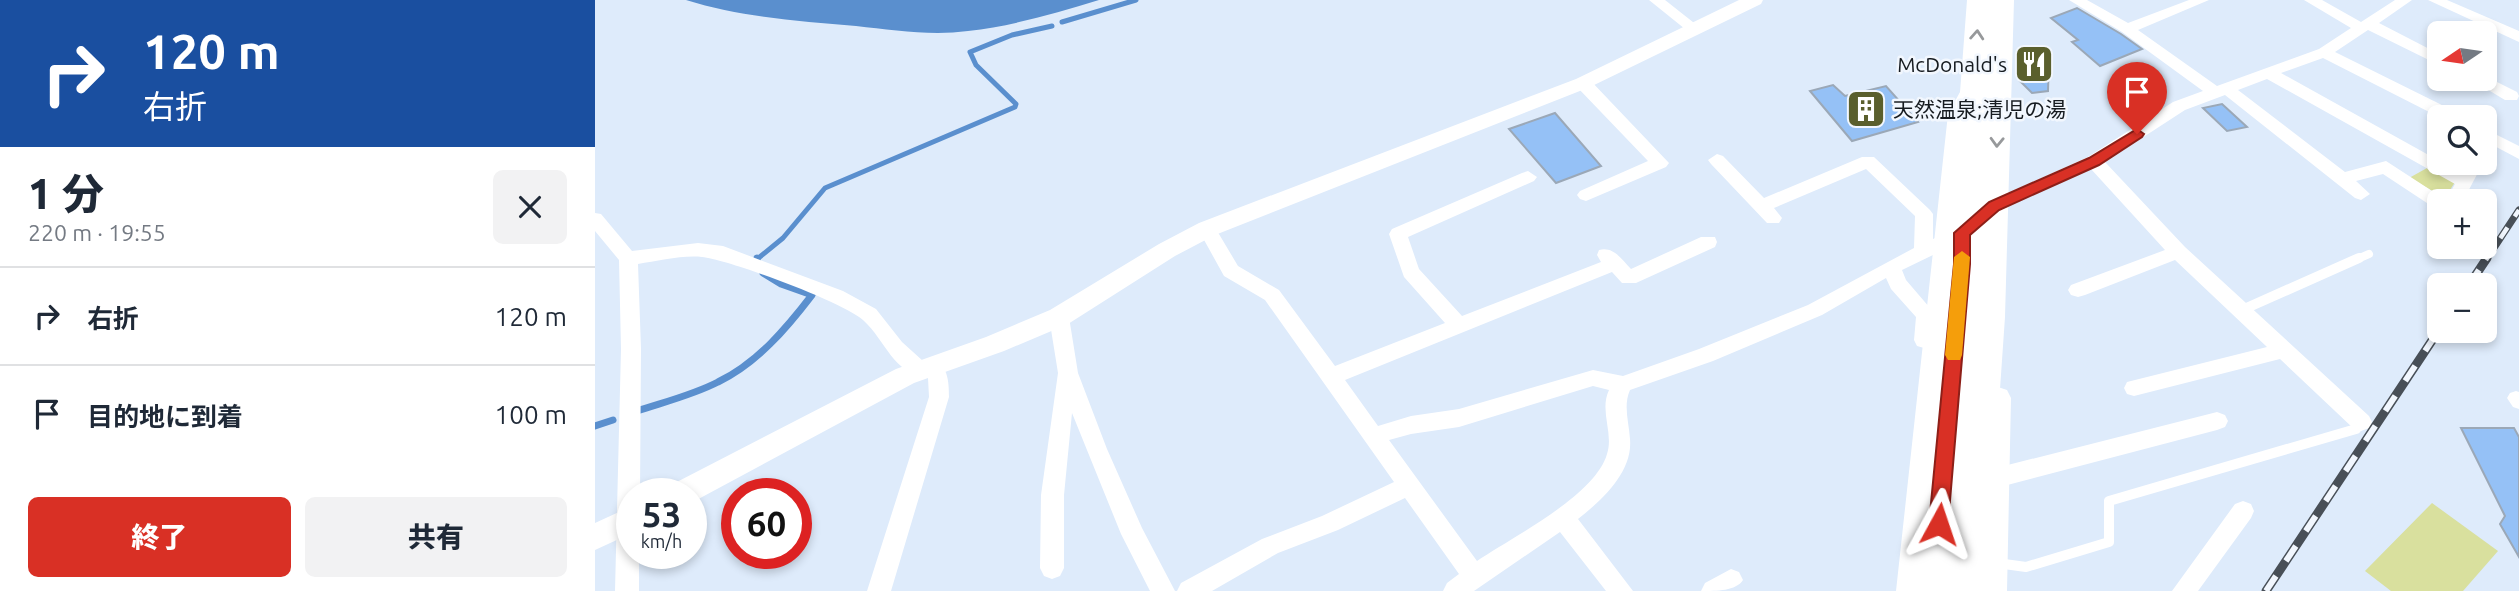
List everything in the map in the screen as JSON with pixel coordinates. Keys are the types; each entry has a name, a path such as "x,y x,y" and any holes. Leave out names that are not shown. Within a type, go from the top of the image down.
{"main road":[{"path":"1934,591 1962,264 1943,242 1973,117 1979,0"},
{"path":"1966,591 1989,317 2002,0"}],"street":[{"path":"1656,0 1695,30"},
{"path":"707,481 926,368 995,344 1059,317 1167,250 1207,229 1583,83 1754,0"},
{"path":"2076,0 2127,29 2220,89 2361,194"},
{"path":"2127,29 2202,0"},
{"path":"2311,0 2427,54"},
{"path":"1373,436 1411,425 1458,418 1593,378 1623,384 1706,355 1815,310 1891,267 1994,221 2179,106 2325,52 2405,0"},
{"path":"2435,0 2519,37"},
{"path":"2502,29 2519,23"},
{"path":"2325,52 2429,105"},
{"path":"2269,73 2466,183"},
{"path":"1583,83 1660,163 1586,195"},
{"path":"2497,89 2511,96"},
{"path":"2497,142 2519,153"},
{"path":"1717,160 1767,212 1868,161 1924,214 1943,242 1940,305 1911,591"},
{"path":"2094,161 2178,252 2361,422"},
{"path":"2343,179 2386,167 2427,195"},
{"path":"2462,189 2470,175"},
{"path":"1459,326 1412,272 1398,234 1528,177"},
{"path":"595,219 628,258 630,478"},
{"path":"1992,591 1998,394 1994,221"},
{"path":"1207,229 1230,268 1242,279 1261,285 1272,295 1475,577"},
{"path":"1330,377 1459,326 1609,259 1629,278 1708,242"},
{"path":"628,258 698,250 723,253 836,296 869,314 895,348 938,376 939,397 879,591"},
{"path":"2078,290 2178,252"},
{"path":"1891,267 1898,284 1926,315 1923,363 1930,403"},
{"path":"1059,317 1068,373 1133,534 1163,591"},
{"path":"2134,388 2285,350"},
{"path":"1052,568 1049,524 1053,469 1068,373"},
{"path":"1455,591 1564,519 1611,468 1618,457 1615,395 1623,384"},
{"path":"1996,478 2217,421"},
{"path":"1189,591 1270,546 1331,523 1409,485"},
{"path":"2184,591 2243,511"},
{"path":"1564,519 1621,591"},
{"path":"595,537 616,527"},
{"path":"627,591 628,569"}],"lane":[{"path":"2242,310 2369,254"},
{"path":"1993,562 2026,568 2109,542 2109,501 2356,429 2361,422"}],"green space":[{"path":"2427,168 2427,175 2441,175 2455,182 2451,189 2429,189 2409,178"},
{"path":"2432,503 2498,551 2463,591 2391,591 2365,571"}],"water":[{"path":"686,0 1099,0 1001,26 940,33 770,18 727,11"}],"building":[{"path":"2077,8 2142,49 2100,66 2072,42 2078,40 2051,18"},
{"name":"McDonald's","path":"2019,50 2049,55 2048,91 2032,93 2019,80"},
{"name":"天然温泉;清児の湯","path":"1833,85 1845,96 1886,86 1918,122 1852,141 1810,91"},
{"path":"2222,104 2247,127 2227,131 2203,108"},
{"path":"1555,113 1601,166 1556,183 1509,129"},
{"path":"2461,428 2514,428 2519,437 2519,557 2500,524 2505,516"}],"waterway":[{"path":"1062,22 1136,0"},
{"path":"757,259 783,238 825,188 1015,107 1016,104 976,65 970,52 1012,35 1052,26"},
{"path":"637,411 699,391 732,374 770,344 812,295 781,284 763,273"},
{"path":"595,426 613,420"}],"railway":[{"path":"2486,260 2519,210"},
{"path":"2477,273 2486,259"},
{"path":"2266,591 2430,343"}],"slow traffic":[{"path":"1954,355 1962,257"}],"place":[{"name":"McDonald's","path":"2034,64"},
{"name":"天然温泉;清児の湯","path":"1866,109"}],"route":[{"path":"1939,524 1962,264 1962,233 1994,206 2094,161 2137,134"}]}
